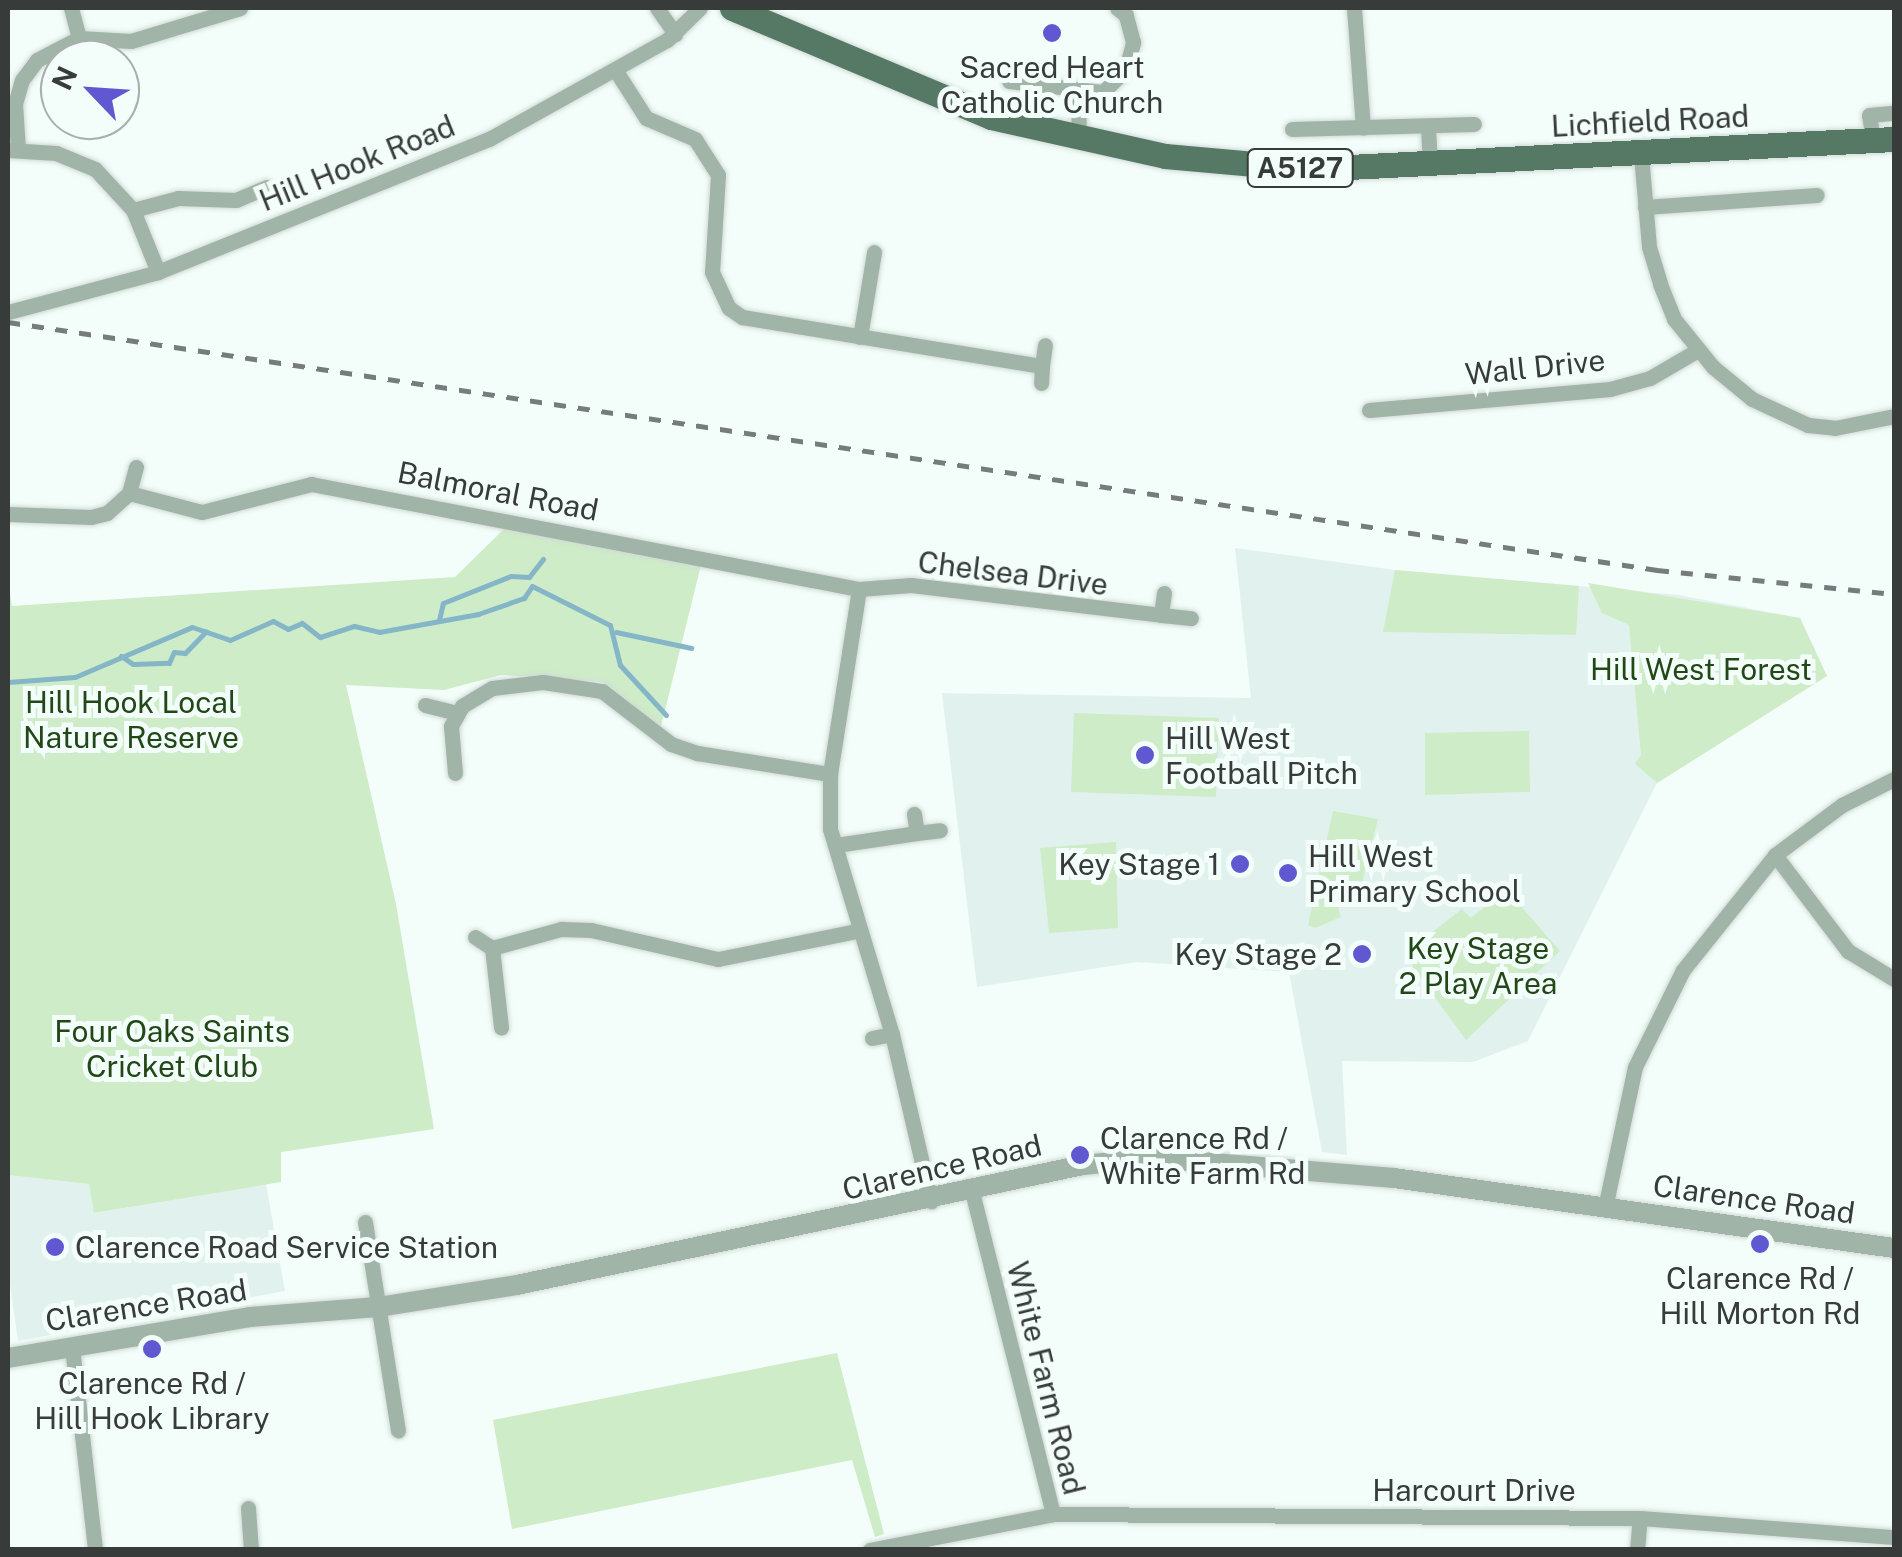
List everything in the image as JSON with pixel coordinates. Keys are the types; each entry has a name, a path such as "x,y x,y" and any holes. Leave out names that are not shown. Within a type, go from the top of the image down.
{"main road":[{"name":"Lichfield Road","path":"732,8 991,117 1079,140 1165,156 1295,168 1430,165 1884,140"}],"street":[{"path":"71,8 78,38"},
{"path":"158,272 134,210 95,169 56,153 12,150 15,104 22,80 37,60 78,38 130,42 240,8"},
{"path":"658,8 675,34"},
{"name":"Hill Hook Road","path":"14,310 158,272 489,139 616,71 675,34 700,8"},
{"path":"1008,81 1103,92 1126,69 1132,42 1126,16 1117,8"},
{"path":"1354,8 1363,128"},
{"path":"616,71 646,118 695,139 718,175 722,194 712,272 729,308 742,317 1042,374 1045,345"},
{"path":"1078,92 1079,140"},
{"name":"Lichfield Road","path":"1884,140 1869,114 1894,113"},
{"path":"1292,128 1474,124"},
{"path":"1428,128 1430,165"},
{"path":"1641,154 1645,208 1660,284 1674,319 1698,350 1752,399 1808,426 1835,428 1894,416"},
{"path":"134,210 178,198 236,200 266,187"},
{"path":"1645,208 1817,195"},
{"path":"236,200 242,218"},
{"path":"860,337 874,252"},
{"name":"Wall Drive","path":"1369,410 1610,389 1650,378 1698,350"},
{"path":"8,514 90,518 107,513 129,492 136,467"},
{"name":"Balmoral Road","path":"129,492 202,512 292,488 339,488 859,589"},
{"name":"Chelsea Drive","path":"859,589 911,586 1191,618"},
{"path":"859,589 830,774 836,845 858,931 878,976 931,1202"},
{"path":"1161,614 1164,593"},
{"path":"455,774 451,726 456,713 492,688 543,682 602,691 671,744 830,774"},
{"path":"425,705 456,713"},
{"path":"1604,1208 1620,1116 1654,1021 1717,920 1775,855 1842,805 1894,779"},
{"path":"914,814 916,833"},
{"path":"836,845 940,830"},
{"path":"1775,855 1848,950 1894,979"},
{"path":"476,937 492,948 561,930 590,930 718,958 858,931"},
{"path":"492,948 500,1027"},
{"path":"872,1038 892,1034"},
{"name":"Clarence Road","path":"8,1358 250,1316 378,1307 931,1202 1083,1165 1152,1158 1379,1176 1894,1248"},
{"name":"White Farm Road","path":"870,1550 1053,1514 972,1192"},
{"path":"365,1222 398,1430"},
{"path":"72,1347 95,1550"},
{"path":"248,1508 251,1550"},
{"name":"Harcourt Drive","path":"1053,1514 1640,1518 1894,1537"},
{"path":"1638,1550 1640,1518"}],"shaded area":[{"name":"Hill West Primary School","path":"1235,548 1395,570 1679,595 1800,618 1827,676 1657,783 1528,1041 1473,1062 1342,1061 1347,1155 1322,1152 1289,972 1137,962 977,987 942,693 1251,698"},
{"path":"8,1175 89,1184 95,1213 266,1184 285,1291 18,1341 8,1270"}],"green space":[{"path":"506,527 701,565 660,730 602,682 501,675 444,690 346,685 396,904 434,1129 281,1152 281,1182 94,1213 89,1184 8,1175 8,581 12,606 455,577"},
{"path":"1395,570 1579,586 1576,635 1383,632"},
{"name":"Hill West Forest","path":"1588,583 1800,618 1827,676 1657,783 1635,764 1641,755 1629,625 1602,613"},
{"name":"Hill West Football Pitch","path":"1074,713 1219,718 1216,797 1071,792"},
{"name":"Hill West Football Pitch","path":"1529,731 1530,792 1425,795 1425,733"},
{"path":"1333,811 1378,819 1358,899 1338,908 1341,917 1315,928 1308,925"},
{"path":"1116,842 1118,928 1049,933 1040,848"},
{"name":"Key Stage 2 Play Area","path":"1506,889 1560,951 1466,1040 1412,966 1434,948 1426,937 1462,909 1471,918"},
{"path":"837,1353 884,1534 875,1537 852,1460 512,1529 493,1420"}],"waterway":[{"path":"439,620 443,603 511,576 529,577 543,559"},
{"path":"8,682 75,677 192,627 230,640 273,621 288,629 302,623 320,637 354,626 379,632 478,614 524,598 532,586 610,625 620,665 666,715"},
{"path":"121,656 133,664 169,663 174,652 185,653 206,631"},
{"path":"616,632 691,648"}],"railway":[{"path":"8,322 1657,570 1894,594"}],"place":[{"name":"Sacred Heart Catholic Church","path":"1052,33"},
{"name":"Hill West Football Pitch","path":"1145,755"},
{"name":"Key Stage 1","path":"1240,864"},
{"name":"Hill West Primary School","path":"1288,873"},
{"name":"Key Stage 2","path":"1362,954"},
{"name":"Clarence Rd / White Farm Rd","path":"1080,1155"},
{"name":"Clarence Rd / Hill Morton Rd","path":"1760,1244"},
{"name":"Clarence Road Service Station","path":"55,1247"},
{"name":"Clarence Rd / Hill Hook Library","path":"152,1349"}],"park label":[{"name":"Hill Hook Local Nature Reserve","path":"131,719"},
{"name":"Four Oaks Saints Cricket Club","path":"172,1048"}]}
